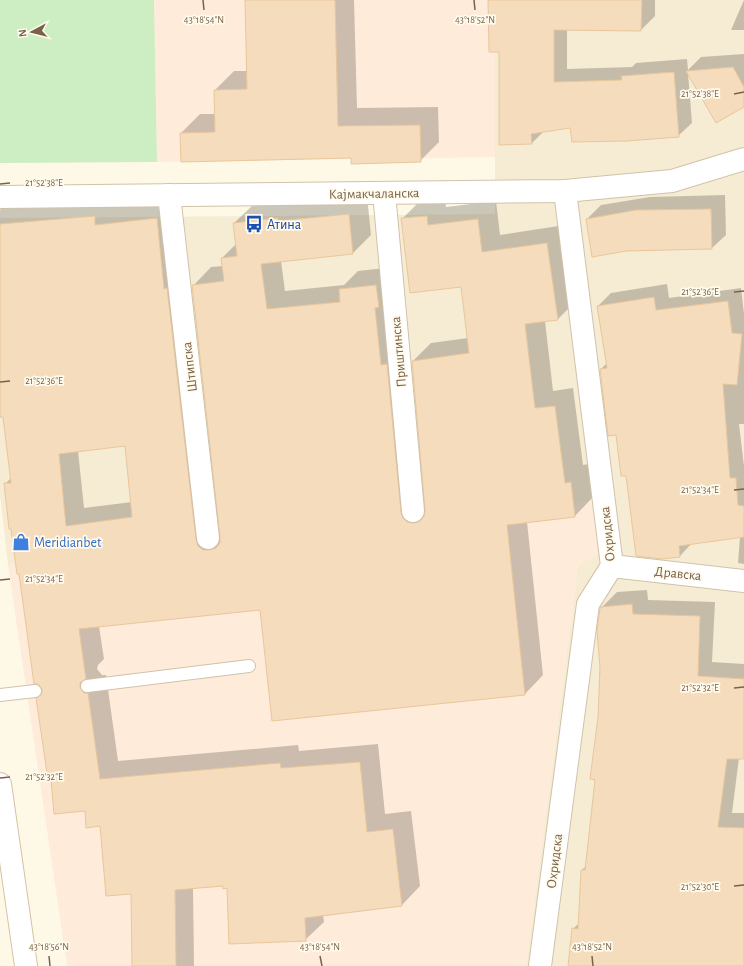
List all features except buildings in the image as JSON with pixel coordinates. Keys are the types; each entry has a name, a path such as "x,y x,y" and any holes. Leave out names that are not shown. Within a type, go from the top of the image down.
{"street":[{"name":"Кајмакчаланска","path":"0,197 565,191 672,181 744,159"},
{"name":"Охридска","path":"540,966 588,604 612,566 565,191"},
{"name":"Приштинска","path":"384,193 413,511"},
{"name":"Штипска","path":"169,195 208,538"},
{"name":"Дравска","path":"612,566 744,581"},
{"path":"0,784 26,966"}],"lane":[{"path":"87,686 249,666"},
{"path":"0,694 35,691"}],"shaded area":[{"path":"154,0 495,0 495,157 157,162"},
{"path":"495,0 744,0 744,966 526,966 578,565 595,501 8,565 0,496 0,218 495,214"},
{"path":"596,501 601,554 578,565 526,966 67,966 8,565"}],"green space":[{"path":"0,0 154,0 157,162 0,163"}],"place":[{"name":"Атина","path":"254,224"},
{"name":"Meridianbet","path":"21,542"}]}
